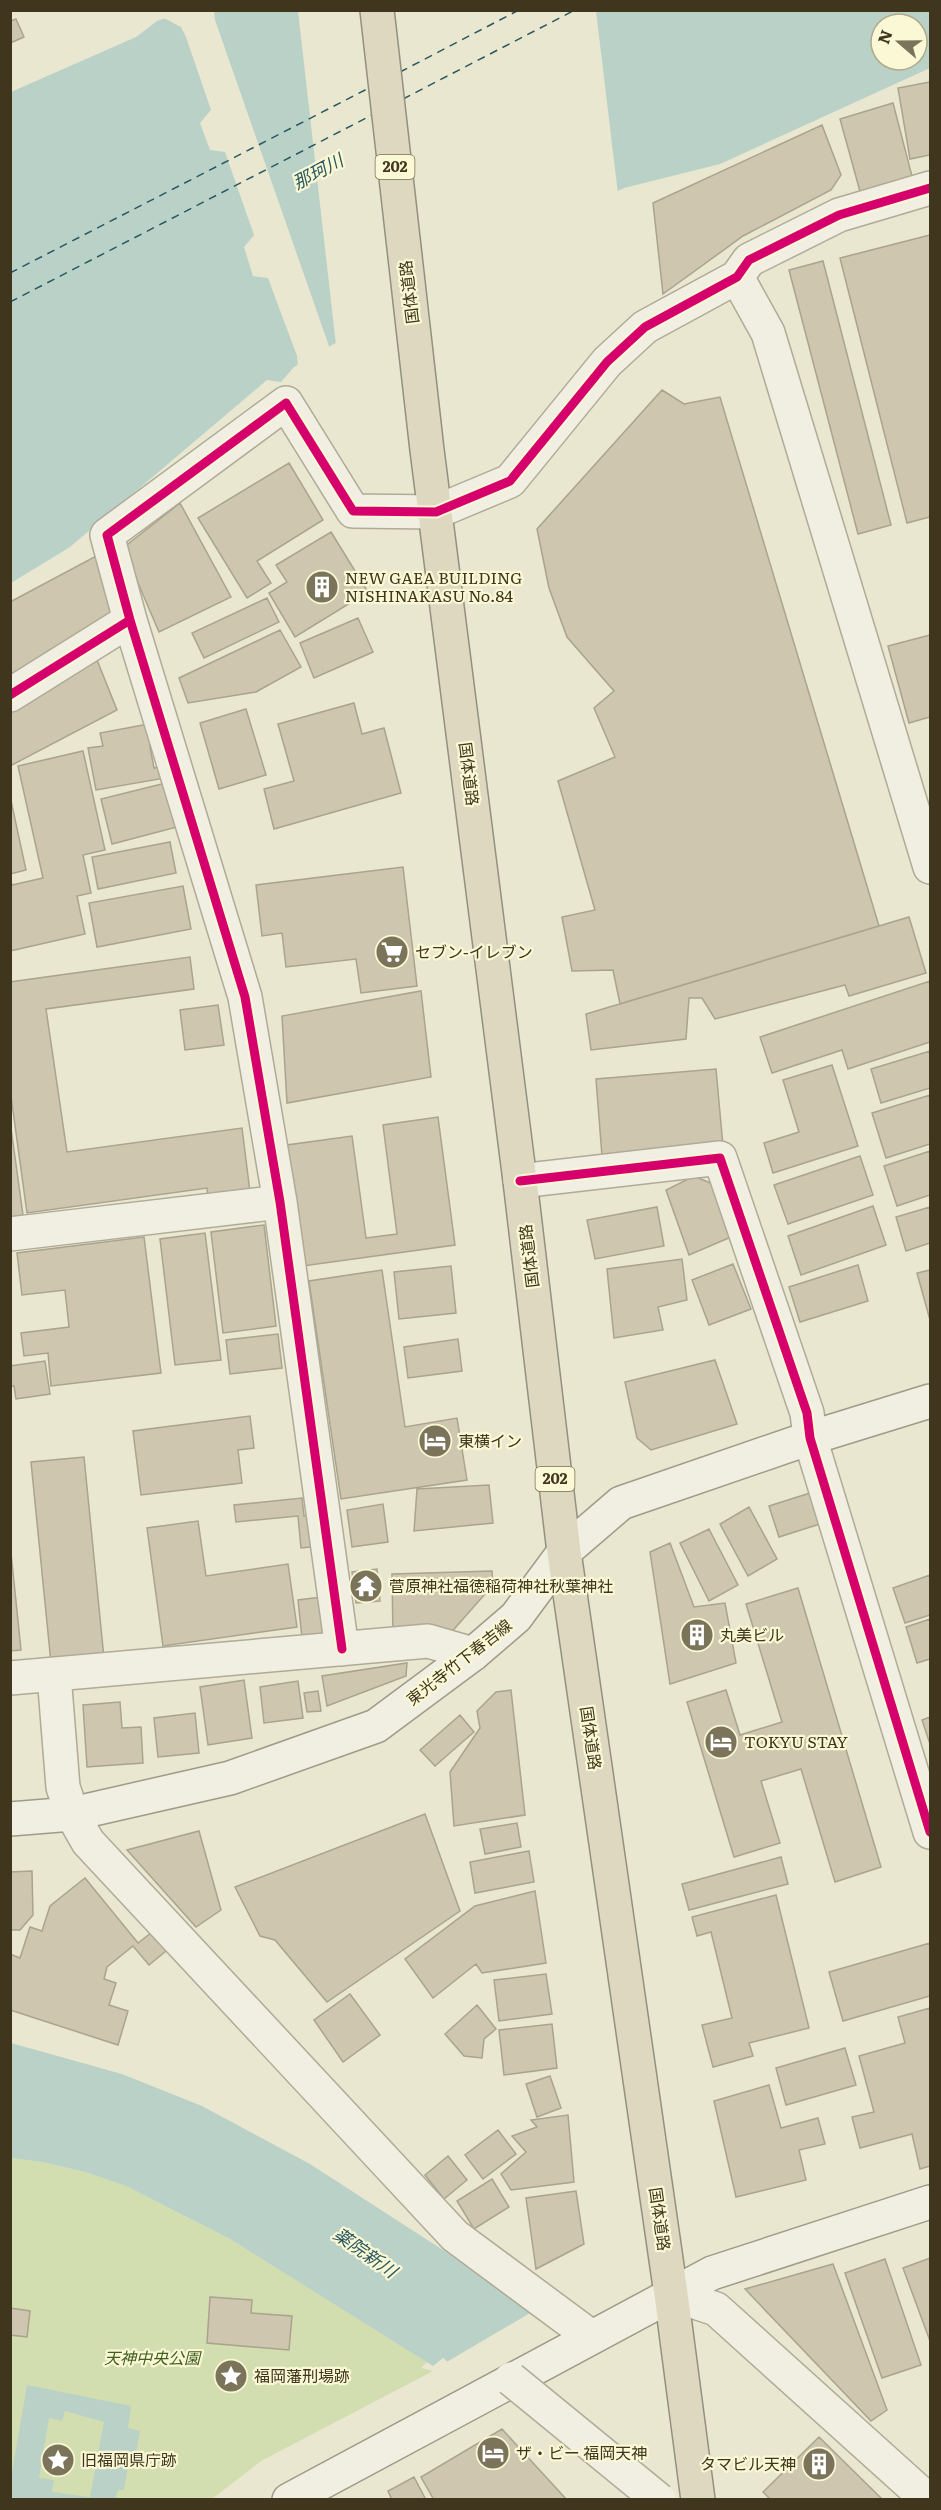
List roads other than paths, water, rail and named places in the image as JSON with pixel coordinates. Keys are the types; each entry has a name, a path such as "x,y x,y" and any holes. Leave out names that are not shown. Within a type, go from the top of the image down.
{"highway":[{"name":"国体道路","path":"377,10 413,324 564,1552 698,2499"}],"street":[{"path":"342,1649 280,1202 245,997 130,620 107,535 286,403 353,511 436,512 510,481 607,362 645,327 737,277 749,260 839,215 930,188"},
{"path":"737,277 768,333 930,867"},
{"path":"10,695 130,620"},
{"path":"520,1181 720,1158 807,1413 810,1438 930,1832"},
{"path":"10,1234 280,1202"},
{"name":"東光寺竹下春吉線","path":"10,1819 72,1814 230,1778 376,1726 473,1654 516,1617 564,1552 621,1503 810,1438 930,1401"},
{"path":"10,1678 428,1641 473,1654"},
{"path":"54,1675 63,1787 72,1814 88,1842 455,2236 584,2340"},
{"path":"289,2499 712,2273 930,2202"},
{"path":"670,2294 716,2309 928,2499"},
{"path":"511,2379 659,2499"}],"water":[{"name":"那珂川","path":"186,11 930,11 930,68 929,12 869,12 869,72 921,72 720,164 624,188 483,258 294,367 281,382 267,380 70,547 11,583 11,92 136,37 157,21"},
{"name":"薬院新川","path":"11,2043 122,2074 202,2106 310,2164 531,2307 608,2499 443,2358 433,2366 230,2239 126,2186 85,2172 42,2162 11,2158"},
{"path":"27,2385 131,2406 128,2428 140,2431 135,2458 129,2460 124,2490 118,2490 115,2499 11,2499 11,2478","holes":["65,2411 104,2422 90,2497 52,2492 54,2480 39,2478 49,2418 62,2421"]}],"place":[{"name":"NEW GAEA BUILDING NISHINAKASU No.84","path":"322,587"},
{"name":"セブン-イレブン","path":"392,952"},
{"name":"東横イン","path":"435,1441"},
{"name":"菅原神社福徳稲荷神社秋葉神社","path":"366,1586"},
{"name":"丸美ビル","path":"697,1635"},
{"name":"TOKYU STAY","path":"721,1742"},
{"name":"福岡藩刑場跡","path":"231,2376"},
{"name":"ザ・ビー 福岡天神","path":"493,2453"},
{"name":"旧福岡県庁跡","path":"58,2460"},
{"name":"タマビル天神","path":"819,2464"}],"park label":[{"name":"天神中央公園","path":"152,2358"}]}
